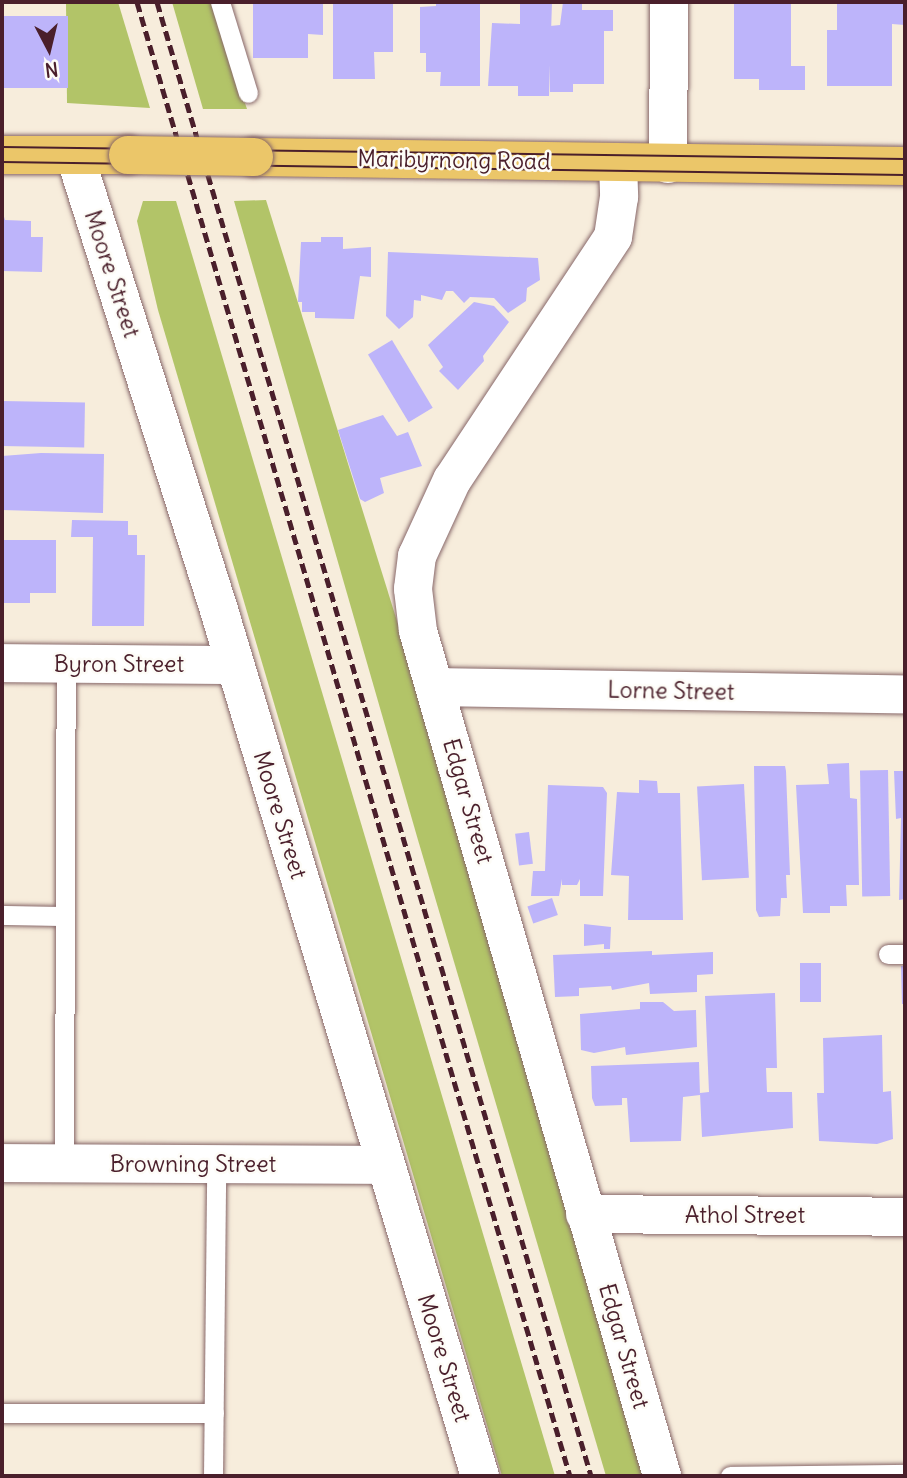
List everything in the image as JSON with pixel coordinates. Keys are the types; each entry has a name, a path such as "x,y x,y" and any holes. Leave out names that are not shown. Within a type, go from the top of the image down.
{"main road":[{"name":"Maribyrnong Road","path":"2,155 905,166"}],"street":[{"path":"668,163 669,2"},
{"name":"Moore Street","path":"75,156 235,665 480,1476"},
{"name":"Edgar Street","path":"618,163 617,217 601,260 452,480 417,556 413,589 418,631 662,1476"},
{"name":"Byron Street","path":"2,663 235,665"},
{"name":"Lorne Street","path":"436,687 905,694"},
{"name":"Browning Street","path":"2,1163 385,1165"},
{"name":"Athol Street","path":"585,1214 905,1217"}],"lane":[{"path":"220,2 248,93"},
{"path":"64,1163 66,664"},
{"path":"2,915 65,916"},
{"path":"213,1476 216,1164"},
{"path":"2,1412 214,1413"},
{"path":"730,1476 905,1474"}],"green space":[{"path":"66,2 118,2 150,108 67,103"},
{"path":"172,2 211,2 247,109 203,109"},
{"path":"266,200 397,621 643,1476 606,1476 418,840 234,201"},
{"path":"143,201 176,201 555,1476 502,1476 158,310 137,221"}],"building":[{"path":"253,2 323,2 323,35 308,34 308,58 253,58"},
{"path":"333,2 393,2 393,52 374,52 375,79 333,79"},
{"path":"436,2 480,2 480,86 440,86 441,72 426,72 426,53 420,53 420,7 436,6"},
{"path":"552,2 549,96 518,96 518,86 488,86 492,23 520,24 520,3"},
{"path":"563,2 582,2 582,10 613,10 613,31 604,31 604,84 573,84 573,92 550,92 550,26 560,25"},
{"path":"734,2 791,2 791,66 805,66 805,90 759,90 759,79 734,79"},
{"path":"837,2 905,2 905,25 892,24 892,86 827,86 827,30 837,30"},
{"path":"2,16 68,16 68,88 2,88"},
{"path":"2,210 5,220 31,221 31,237 43,237 42,272 2,271"},
{"path":"321,237 343,237 343,249 371,247 371,277 360,276 354,319 315,318 315,312 302,312 302,302 298,302 301,242 321,242"},
{"path":"388,252 538,258 540,280 527,288 526,301 508,313 494,298 470,297 464,303 453,291 446,291 442,300 421,295 421,301 414,300 413,317 399,329 386,316"},
{"path":"474,302 494,306 509,322 483,356 484,361 458,390 439,371 443,367 428,345"},
{"path":"392,340 433,408 409,422 368,354"},
{"path":"2,401 85,402 84,447 2,446"},
{"path":"383,415 397,436 408,432 422,466 380,478 384,493 365,502 360,499 338,430"},
{"path":"41,453 104,454 103,513 2,510 2,456"},
{"path":"72,520 128,521 128,535 137,535 137,555 145,555 144,626 92,626 93,537 71,537"},
{"path":"2,540 56,540 56,593 30,593 30,603 2,603"},
{"path":"849,763 850,798 857,799 859,885 846,885 847,906 830,906 830,913 803,913 796,785 829,784 827,764"},
{"path":"754,766 785,766 786,771 790,875 786,875 787,898 781,898 780,916 759,917 756,910"},
{"path":"860,770 888,770 890,896 862,896"},
{"path":"894,771 905,771 905,899 899,900 901,818 896,819"},
{"path":"639,780 657,781 658,793 680,793 683,920 628,920 629,876 611,875 617,792 639,793"},
{"path":"744,784 749,878 702,880 697,786"},
{"path":"548,785 603,787 607,793 603,896 580,896 580,879 577,885 562,885 562,879 559,896 531,896 533,871 545,871"},
{"path":"529,832 533,864 519,865 515,834"},
{"path":"552,898 558,915 533,923 527,906"},
{"path":"584,924 611,927 610,949 604,949 604,944 584,946"},
{"path":"652,951 652,955 713,952 713,974 697,975 697,992 650,994 649,983 612,990 611,986 579,988 579,996 555,997 553,955"},
{"path":"800,963 821,963 821,1002 800,1002"},
{"path":"901,966 905,966 905,1004 902,1004"},
{"path":"775,993 777,1068 766,1068 767,1092 792,1092 793,1128 702,1137 700,1093 709,1092 705,996"},
{"path":"640,1002 663,1002 674,1011 696,1010 697,1047 626,1055 625,1047 594,1053 581,1050 580,1014 640,1009"},
{"path":"882,1035 883,1092 891,1091 893,1139 877,1144 819,1141 817,1093 824,1093 823,1038"},
{"path":"699,1062 700,1095 683,1097 681,1141 630,1142 627,1098 622,1098 622,1105 595,1106 592,1098 591,1066"}],"tram line":[{"path":"2,147 905,159"},
{"path":"2,162 905,175"}],"railway":[{"path":"137,2 570,1476"},
{"path":"157,2 591,1476"}]}
